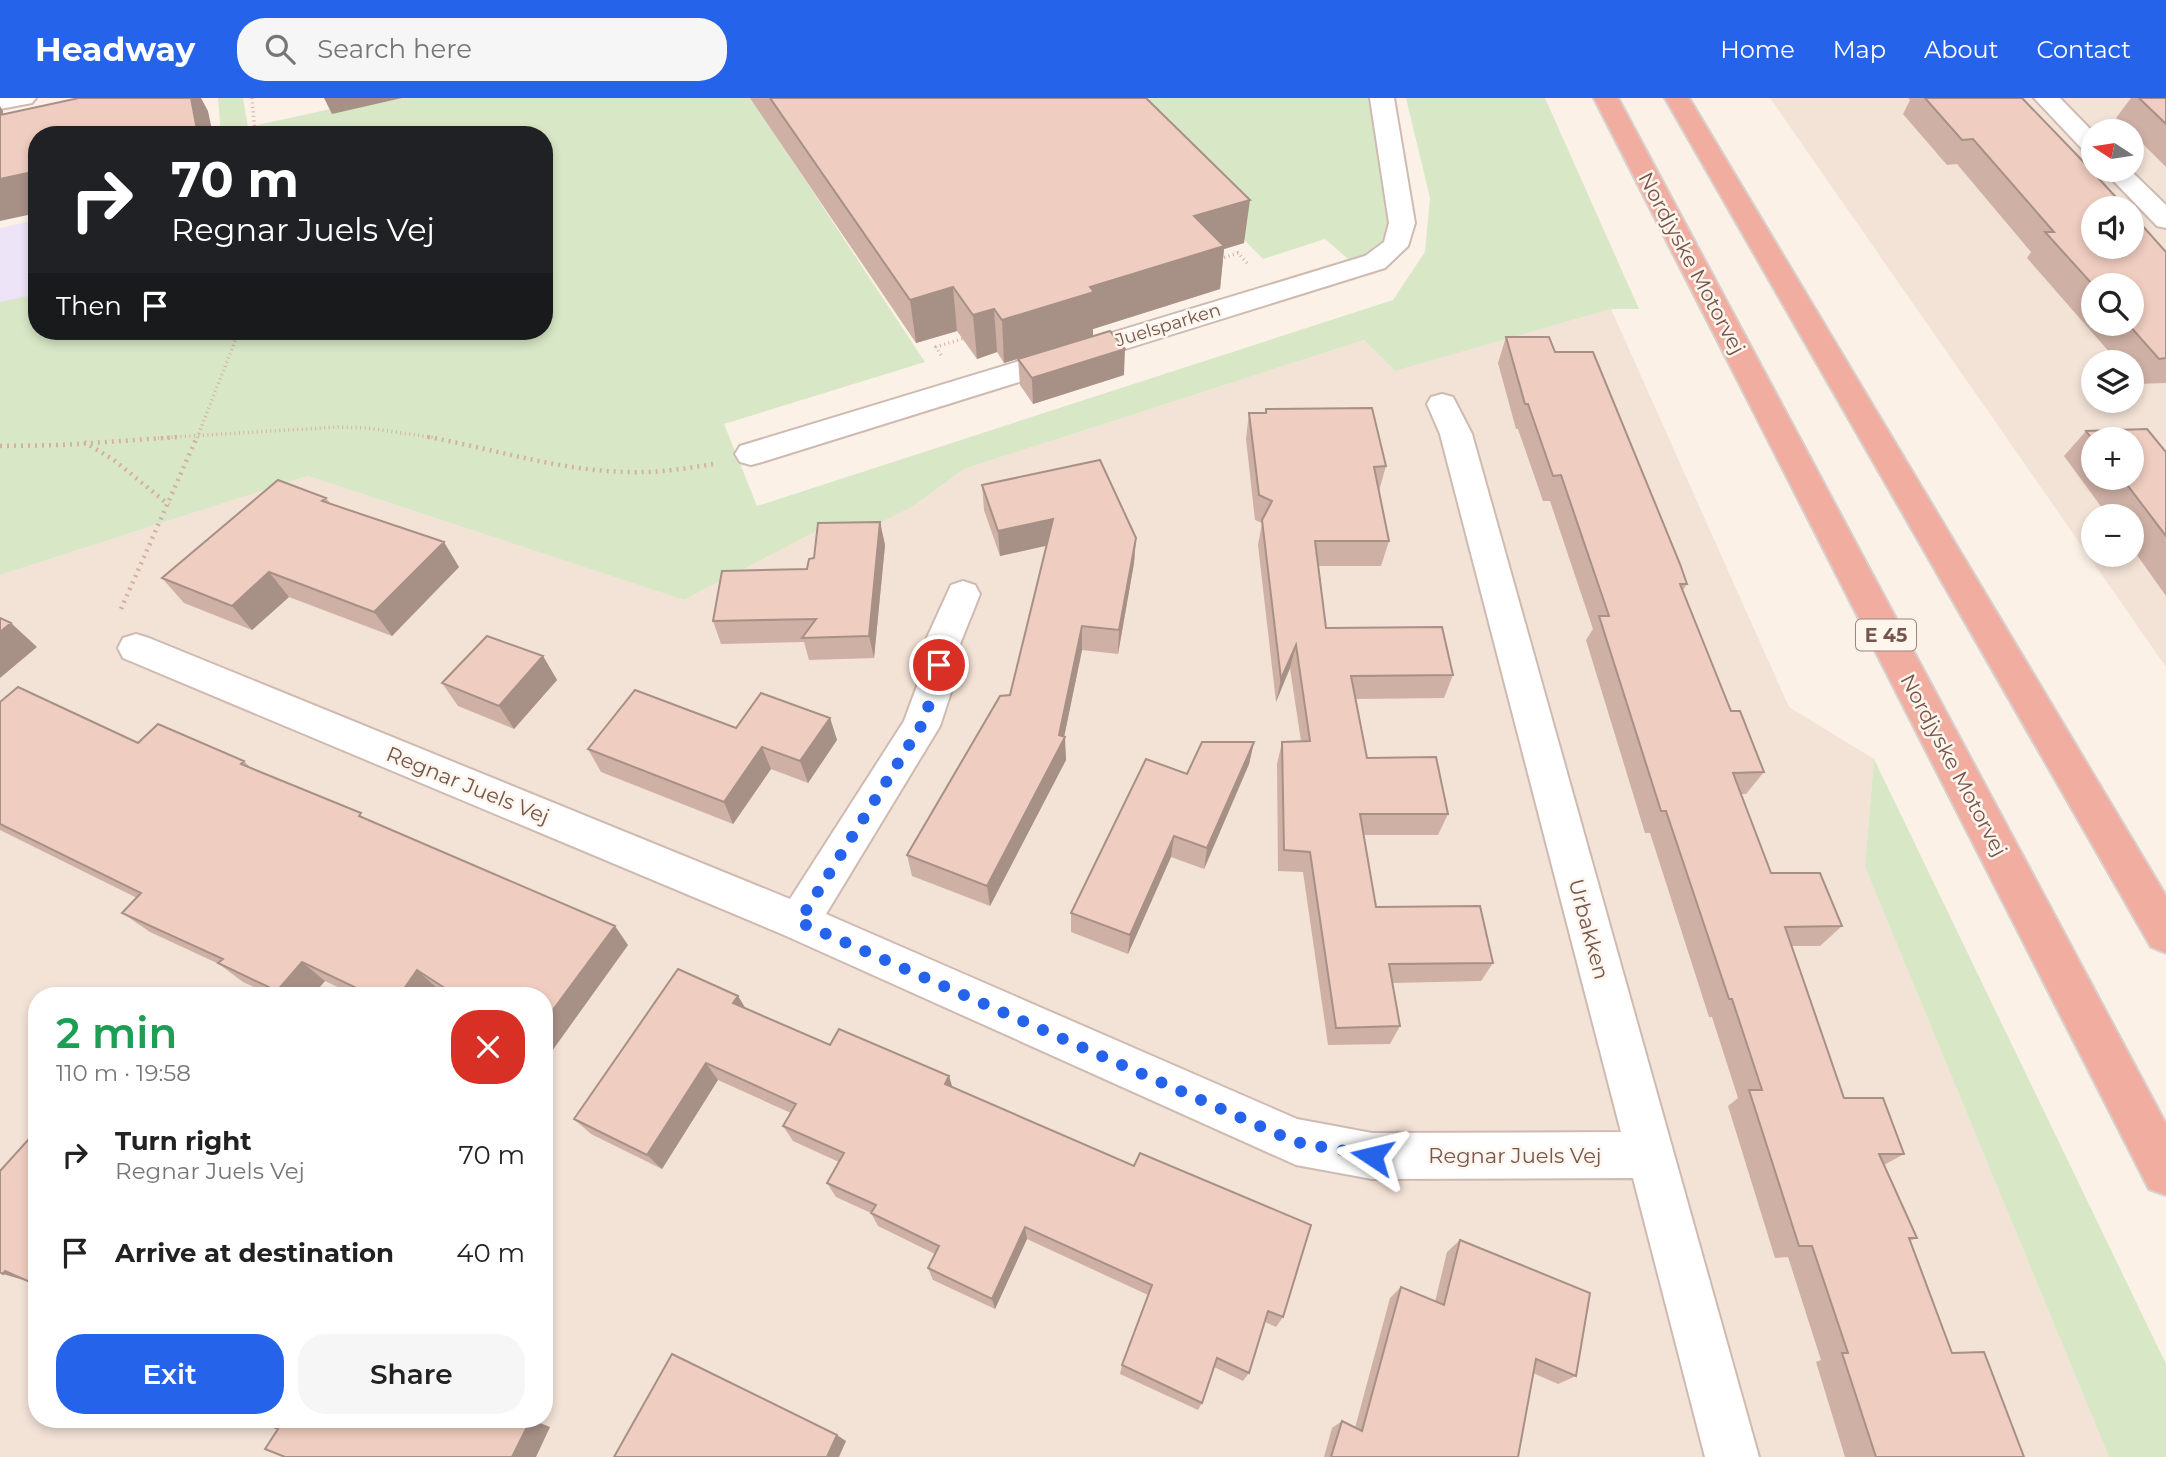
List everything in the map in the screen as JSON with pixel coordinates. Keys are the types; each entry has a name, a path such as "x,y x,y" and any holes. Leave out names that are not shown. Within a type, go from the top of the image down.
{"highway":[{"name":"Nordjyske Motorvej","path":"1605,98 2166,1172"},
{"path":"1677,98 2166,934"}],"street":[{"path":"0,102 24,98"},
{"name":"Juelsparken","path":"751,454 1375,262 1392,251 1401,239 1402,223 1382,98"},
{"path":"2046,98 2081,134"},
{"path":"2128,182 2166,220"},
{"name":"Urbakken","path":"1441,404 1456,434 1731,1457"},
{"path":"799,922 921,726 936,686 942,644 962,594"},
{"name":"Regnar Juels Vej","path":"136,648 799,922 1296,1142 1372,1156 1650,1155"}],"path":[{"path":"252,98 254,126"},
{"path":"1212,261 1238,253 1276,292"},
{"path":"136,648 116,618 169,505 236,340"},
{"path":"0,446 365,428 409,434 589,471 686,471 751,454"},
{"path":"83,442 114,460 169,505"}],"shaded area":[{"path":"1770,98 2166,98 2166,667 2096,567 2144,567 2144,504 2081,504 2081,545"},
{"path":"28,222 28,300 0,307 0,228"},
{"path":"1611,309 1789,707 1874,759 1865,867 2109,1457 0,1457 0,575 308,476 684,600 819,530 915,505 964,469 1364,340 1395,371"}],"green space":[{"path":"218,98 243,98 248,126 220,126"},
{"path":"381,98 751,98 925,362 724,424 757,506 1393,300 1425,252 1430,198 1406,98 1545,98 1639,309 1611,309 1395,371 1364,340 964,469 915,505 863,531 819,530 684,600 308,476 0,575 0,302 28,296 28,340 553,340 553,126 253,126"},
{"path":"1104,98 1373,98 1394,217 1388,244 1354,264 1325,239 1263,259"},
{"path":"1874,759 2166,1364 2166,1457 2109,1457 1865,867"}],"building":[{"path":"79,98 191,98 196,126 28,126 28,173 0,179 0,115"},
{"path":"770,98 1146,98 1250,200 1194,216 1224,246 1090,287 1094,292 1002,320 994,309 973,315 953,287 910,300"},
{"path":"1925,98 2022,98 2076,154 2081,159 2081,182 2102,182 2115,196 2081,196 2081,259 2144,259 2144,227 2166,252 2166,358 2159,359 2139,336 2144,336 2144,273 2082,273 2045,232 2054,232 1973,139 1962,140"},
{"path":"2139,98 2166,98 2166,124"},
{"path":"1110,331 1125,349 1032,378 1018,359"},
{"path":"1506,337 1549,337 1555,352 1593,352 1680,564 1687,584 1680,584 1731,711 1740,711 1764,772 1733,773 1771,873 1820,873 1842,926 1785,927 1844,1098 1883,1098 1904,1154 1879,1154 1917,1238 1909,1238 1952,1353 1984,1352 2024,1457 1876,1457 1842,1353 1848,1353 1812,1246 1799,1246 1749,1090 1762,1090 1666,811 1661,811 1599,616 1609,616 1561,475 1553,476 1528,404 1525,404"},
{"path":"1372,408 1386,466 1374,467 1389,541 1315,541 1326,628 1442,627 1453,675 1351,676 1367,758 1436,757 1448,814 1360,814 1376,907 1480,906 1493,963 1389,964 1400,1026 1336,1028 1310,852 1284,850 1282,742 1310,741 1296,645 1281,679 1262,520 1272,501 1259,495 1249,413 1266,413 1266,409"},
{"path":"2144,429 2147,429 2166,452 2166,536 2131,490 2144,490"},
{"path":"1100,460 1136,538 1119,630 1082,626 1059,735 1065,737 987,886 907,855 1000,696 1010,695 1053,519 998,531 982,485"},
{"path":"278,480 326,498 322,501 444,542 374,612 269,572 232,606 162,578"},
{"path":"880,522 869,636 802,638 816,619 713,621 722,571 807,569 809,559 814,558 818,523"},
{"path":"0,618 11,623 0,632"},
{"path":"487,636 543,656 499,706 442,683"},
{"path":"18,687 138,743 158,724 244,761 241,764 361,813 359,816 615,926 553,1010 553,987 443,987 417,970 405,987 354,987 302,962 280,987 269,987 218,963 223,959 122,913 141,893 0,824 0,702"},
{"path":"635,690 736,728 761,693 830,718 800,761 762,747 724,802 588,749"},
{"path":"1202,742 1254,742 1207,848 1174,836 1130,935 1071,913 1146,759 1187,774"},
{"path":"678,969 738,996 733,1003 830,1045 839,1029 949,1076 945,1084 1134,1166 1140,1153 1311,1225 1283,1317 1268,1311 1249,1373 1217,1358 1202,1403 1122,1365 1152,1285 1025,1227 992,1299 928,1268 939,1246 871,1213 876,1205 827,1183 844,1153 783,1126 796,1104 706,1063 647,1155 574,1119"},
{"path":"28,1140 28,1281 5,1271 3,1274 0,1272 0,1171"},
{"path":"1460,1240 1590,1293 1576,1376 1536,1359 1518,1457 1331,1457 1342,1421 1362,1431 1401,1287 1444,1305"},
{"path":"672,1354 837,1435 827,1457 614,1457"},
{"path":"276,1428 526,1428 512,1457 285,1457 265,1449 278,1429"}],"route":[{"path":"939,665 936,686 921,726 799,922 1296,1142 1372,1156"}]}
